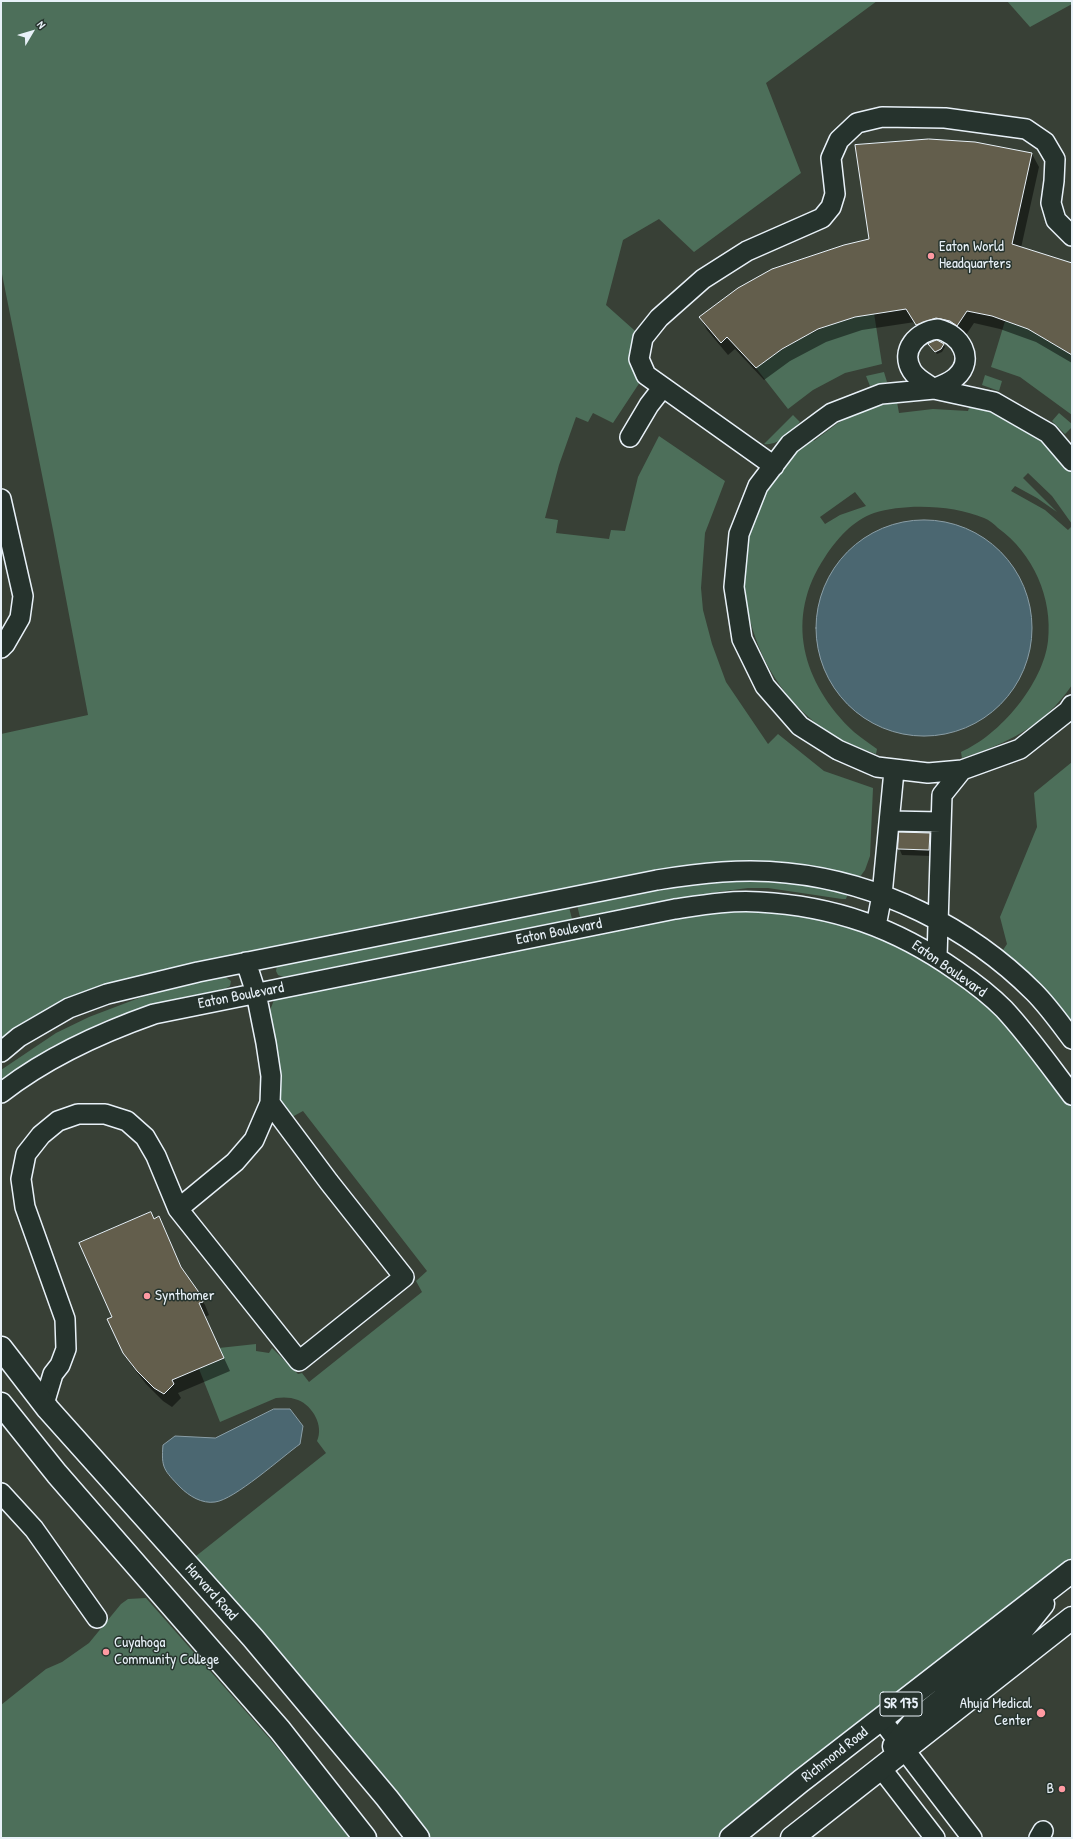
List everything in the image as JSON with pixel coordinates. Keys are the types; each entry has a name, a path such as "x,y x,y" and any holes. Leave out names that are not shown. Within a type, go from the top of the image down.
{"main road":[{"name":"Harvard Road","path":"1,1348 44,1404 252,1638 387,1798 418,1838"},
{"path":"1,1404 57,1474 280,1730 365,1838"},
{"path":"792,1838 881,1768 901,1745 913,1723 1011,1644 1070,1572"},
{"name":"Richmond Road","path":"731,1838 1070,1572"},
{"name":"SR 175","path":"901,1745 1072,1618"}],"street":[{"path":"774,466 646,375 639,359 643,338 658,318 703,279 747,251 822,218 831,207 835,194 831,158 839,140 857,123 882,117 945,118 1026,129 1045,142 1055,159 1051,203 1056,220 1072,236"},
{"path":"630,437 649,405 663,387"},
{"path":"1072,461 1048,433 994,402 934,389 881,394 832,413 790,444 758,486 739,534 734,587 742,638 765,686 800,726 838,750 877,767 894,771 928,773 962,770 1020,749 1068,711 1072,705"},
{"path":"1,499 23,596 20,618 5,644 1,648"},
{"path":"937,957 942,795 962,770"},
{"path":"876,926 882,895 894,771"},
{"path":"890,821 941,822"},
{"name":"Eaton Boulevard","path":"1,1052 18,1037 69,1008 90,999 168,978 657,880 717,872 786,872 822,878 893,898 937,920 986,950 1035,992 1072,1039"},
{"name":"Eaton Boulevard","path":"1,1093 68,1049 123,1025 154,1014 675,909 714,904 758,902 800,906 839,914 876,926 911,941 970,980 1003,1008 1025,1032 1072,1094"},
{"path":"178,1209 235,1162 254,1140 270,1103 271,1076 266,1043 256,993 246,962"},
{"path":"44,1404 53,1374 60,1365 66,1349 65,1319 25,1207 21,1179 26,1154 41,1135 58,1121 78,1114 105,1114 127,1122 145,1137 156,1156 178,1209 299,1361 404,1277 329,1182 270,1103"},
{"path":"26,1379 53,1374"},
{"path":"1,1493 34,1529 97,1618"},
{"path":"881,1719 972,1838"},
{"path":"881,1768 935,1838"}],"green space":[{"path":"1,1 877,1 766,83 801,173 694,252 659,219 623,240 606,305 643,338 642,379 613,423 593,413 588,422 576,417 559,465 545,518 558,520 556,533 609,539 611,530 625,531 638,477 659,436 725,481 705,533 701,588 703,610 712,644 726,682 768,744 778,734 824,771 873,788 870,856 865,870 853,886 717,872 107,994 1,1051 1,734 88,715 1,269"},
{"path":"1007,1 1072,1 1072,4 1030,27"},
{"path":"874,313 882,364 845,373 813,390 788,409 756,368 811,333 841,321"},
{"path":"1005,321 1028,329 1072,355 1072,415 1020,377 991,367"},
{"path":"884,372 887,382 870,386 866,376"},
{"path":"985,375 1002,381 999,391 982,385"},
{"path":"897,402 899,413 933,409 968,411 970,405 1006,417 1052,447 1072,469 1072,524 1052,496 1028,473 1023,478 1057,512 1037,498 1015,486 1011,491 1045,510 1068,530 1072,526 1072,685 1050,711 1024,731 994,746 962,758 961,752 990,734 1004,721 1029,691 1038,674 1048,641 1049,625 1044,593 1031,563 1010,538 990,521 959,510 944,508 900,508 874,513 859,520 840,537 825,557 812,580 805,603 802,626 805,649 811,671 822,693 836,713 854,732 877,749 876,754 852,745 835,736 802,711 780,684 762,654 750,621 745,587 746,552 754,518 770,486 789,460 811,438 814,441 838,423 868,408","holes":["855,492 866,506 840,515 825,524 820,517"]},
{"path":"1059,413 1072,424 1072,427 1065,434 1052,421"},
{"path":"793,415 800,422 784,438 775,443 764,444"},
{"path":"1072,762 1072,1039 997,959 1007,944 1000,917 1037,827 1034,793"},
{"path":"765,879 794,881 846,893 847,896 846,899 842,899 768,888 748,888 717,892 580,917 577,905 638,892 705,882"},
{"path":"569,907 572,919 283,977 278,975 276,971 277,966 281,964"},
{"path":"675,909 839,914 970,980 1072,1095 1072,1571 731,1838 418,1838 186,1564 326,1453 317,1441 319,1429 316,1417 308,1407 295,1399 276,1398 220,1422 199,1369 219,1348 256,1344 256,1351 269,1353 272,1348 298,1374 302,1373 309,1382 422,1292 416,1281 427,1271 303,1111 292,1117 286,1114 280,1101 281,1073 269,1013 274,1000 284,995"},
{"path":"224,976 231,981 230,986 225,989 184,997 107,1020 51,1047 1,1083 1,1070 56,1033 89,1017 160,990"},
{"name":"Cuyahoga Community College","path":"146,1598 270,1739 352,1838 1,1838 1,1705 46,1669 62,1662 89,1643 121,1604 128,1599"}],"water":[{"path":"913,520 935,520 955,524 965,528 984,538 1001,551 1014,568 1024,587 1028,597 1032,617 1032,639 1028,659 1024,669 1014,688 1001,705 984,718 955,732 935,736 913,736 893,732 873,723 855,712 840,697 829,679 820,659 816,639 816,617 820,597 829,577 840,559 855,544 873,533 893,524"},
{"path":"274,1409 290,1409 303,1426 300,1444 234,1494 215,1502 201,1501 184,1490 167,1472 163,1464 163,1445 175,1436 215,1438"}],"building":[{"name":"Eaton World Headquarters","path":"929,139 975,142 1032,153 1012,244 1072,263 1072,355 1028,329 992,316 967,311 957,326 950,321 936,318 916,325 906,309 855,317 818,329 782,349 756,368 727,337 721,343 699,317 738,288 772,269 844,245 869,239 855,145"},
{"path":"937,340 944,344 941,349 935,352 928,344"},
{"path":"899,832 930,833 929,850 898,849"},
{"path":"151,1212 154,1219 159,1216 181,1267 198,1291 203,1302 199,1303 224,1358 172,1380 174,1384 164,1394 154,1388 137,1371 123,1353 107,1319 112,1317 79,1243"}],"place":[{"name":"Eaton World Headquarters","path":"931,256"},
{"name":"Synthomer","path":"147,1296"},
{"name":"Cuyahoga Community College","path":"106,1652"},
{"name":"Ahuja Medical Center","path":"1041,1713"},
{"name":"B","path":"1062,1789"}]}
